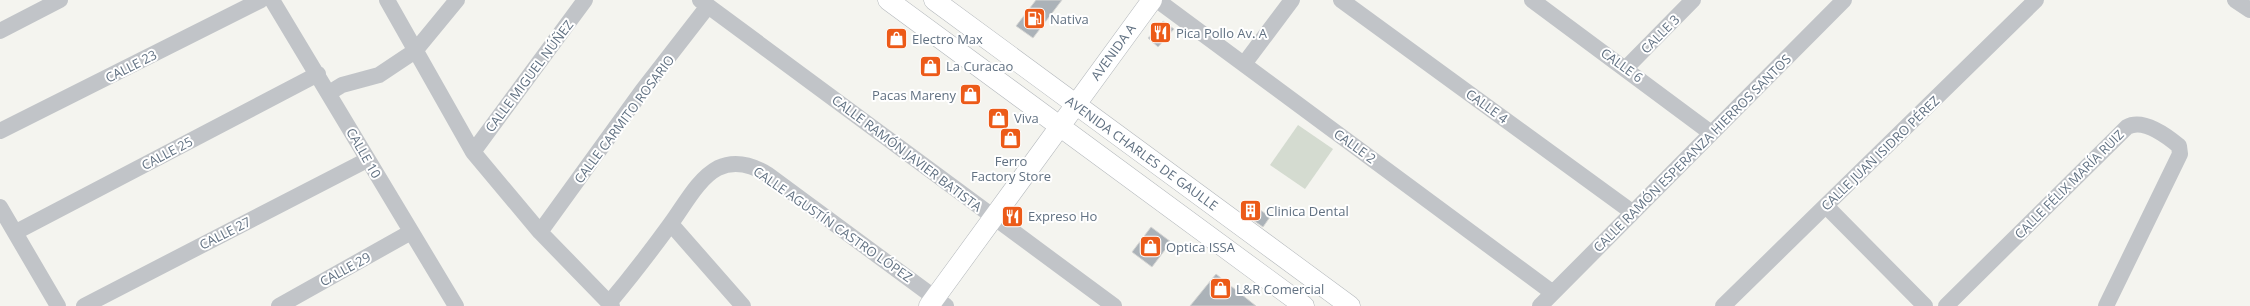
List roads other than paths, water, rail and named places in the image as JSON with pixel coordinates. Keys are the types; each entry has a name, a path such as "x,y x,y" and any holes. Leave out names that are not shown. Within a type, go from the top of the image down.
{"main road":[{"name":"AVENIDA CHARLES DE GAULLE","path":"889,0 1304,306"},
{"name":"AVENIDA CHARLES DE GAULLE","path":"934,0 1350,306"},
{"name":"AVENIDA A","path":"937,303 994,218 1059,126 1152,0"}],"street":[{"path":"0,31 40,4 60,0"},
{"name":"CALLE 23","path":"0,132 261,0"},
{"name":"CALLE 10","path":"272,0 318,74 367,160 456,306"},
{"path":"387,0 472,152 540,232 610,304"},
{"path":"329,93 342,85 379,76 415,51 457,0"},
{"name":"CALLE MIGUEL NÚÑEZ","path":"472,152 586,0"},
{"name":"CALLE 2","path":"1157,0 1554,292"},
{"path":"1244,64 1292,0"},
{"name":"CALLE 4","path":"1341,0 1632,212"},
{"name":"CALLE 3","path":"1626,68 1694,0"},
{"name":"CALLE RAMÓN ESPERANZA HIERROS SANTOS","path":"1540,306 1844,0"},
{"name":"CALLE JUAN ISIDRO PÉREZ","path":"1723,306 2036,0"},
{"name":"CALLE 6","path":"1539,2 1711,133"},
{"name":"CALLE RAMÓN JAVIER BATISTA","path":"704,3 1114,306"},
{"name":"CALLE CARMITO ROSARIO","path":"540,232 704,3"},
{"name":"CALLE 25","path":"16,232 318,74"},
{"name":"CALLE FÉLIX MARÍA RUIZ","path":"1946,306 2127,127 2137,124 2169,138 2179,146 2180,154 2106,306"},
{"name":"CALLE 27","path":"84,306 367,160"},
{"name":"CALLE AGUSTÍN CASTRO LÓPEZ","path":"610,304 700,183 718,168 731,164 746,164 766,174 937,303"},
{"path":"1826,206 1925,306"},
{"path":"0,207 58,306"},
{"path":"670,224 743,306"},
{"name":"CALLE 29","path":"279,306 412,232"}],"place":[{"name":"Nativa","path":"1035,19"},
{"name":"Pica Pollo Av. A","path":"1161,33"},
{"name":"Electro Max","path":"896,39"},
{"name":"La Curacao","path":"931,66"},
{"name":"Pacas Mareny","path":"971,95"},
{"name":"Viva","path":"999,118"},
{"name":"Ferro Factory Store","path":"1011,139"},
{"name":"Clinica Dental","path":"1251,211"},
{"name":"Expreso Ho","path":"1012,216"},
{"name":"Optica ISSA","path":"1151,247"},
{"name":"L&R Comercial","path":"1220,289"}]}
